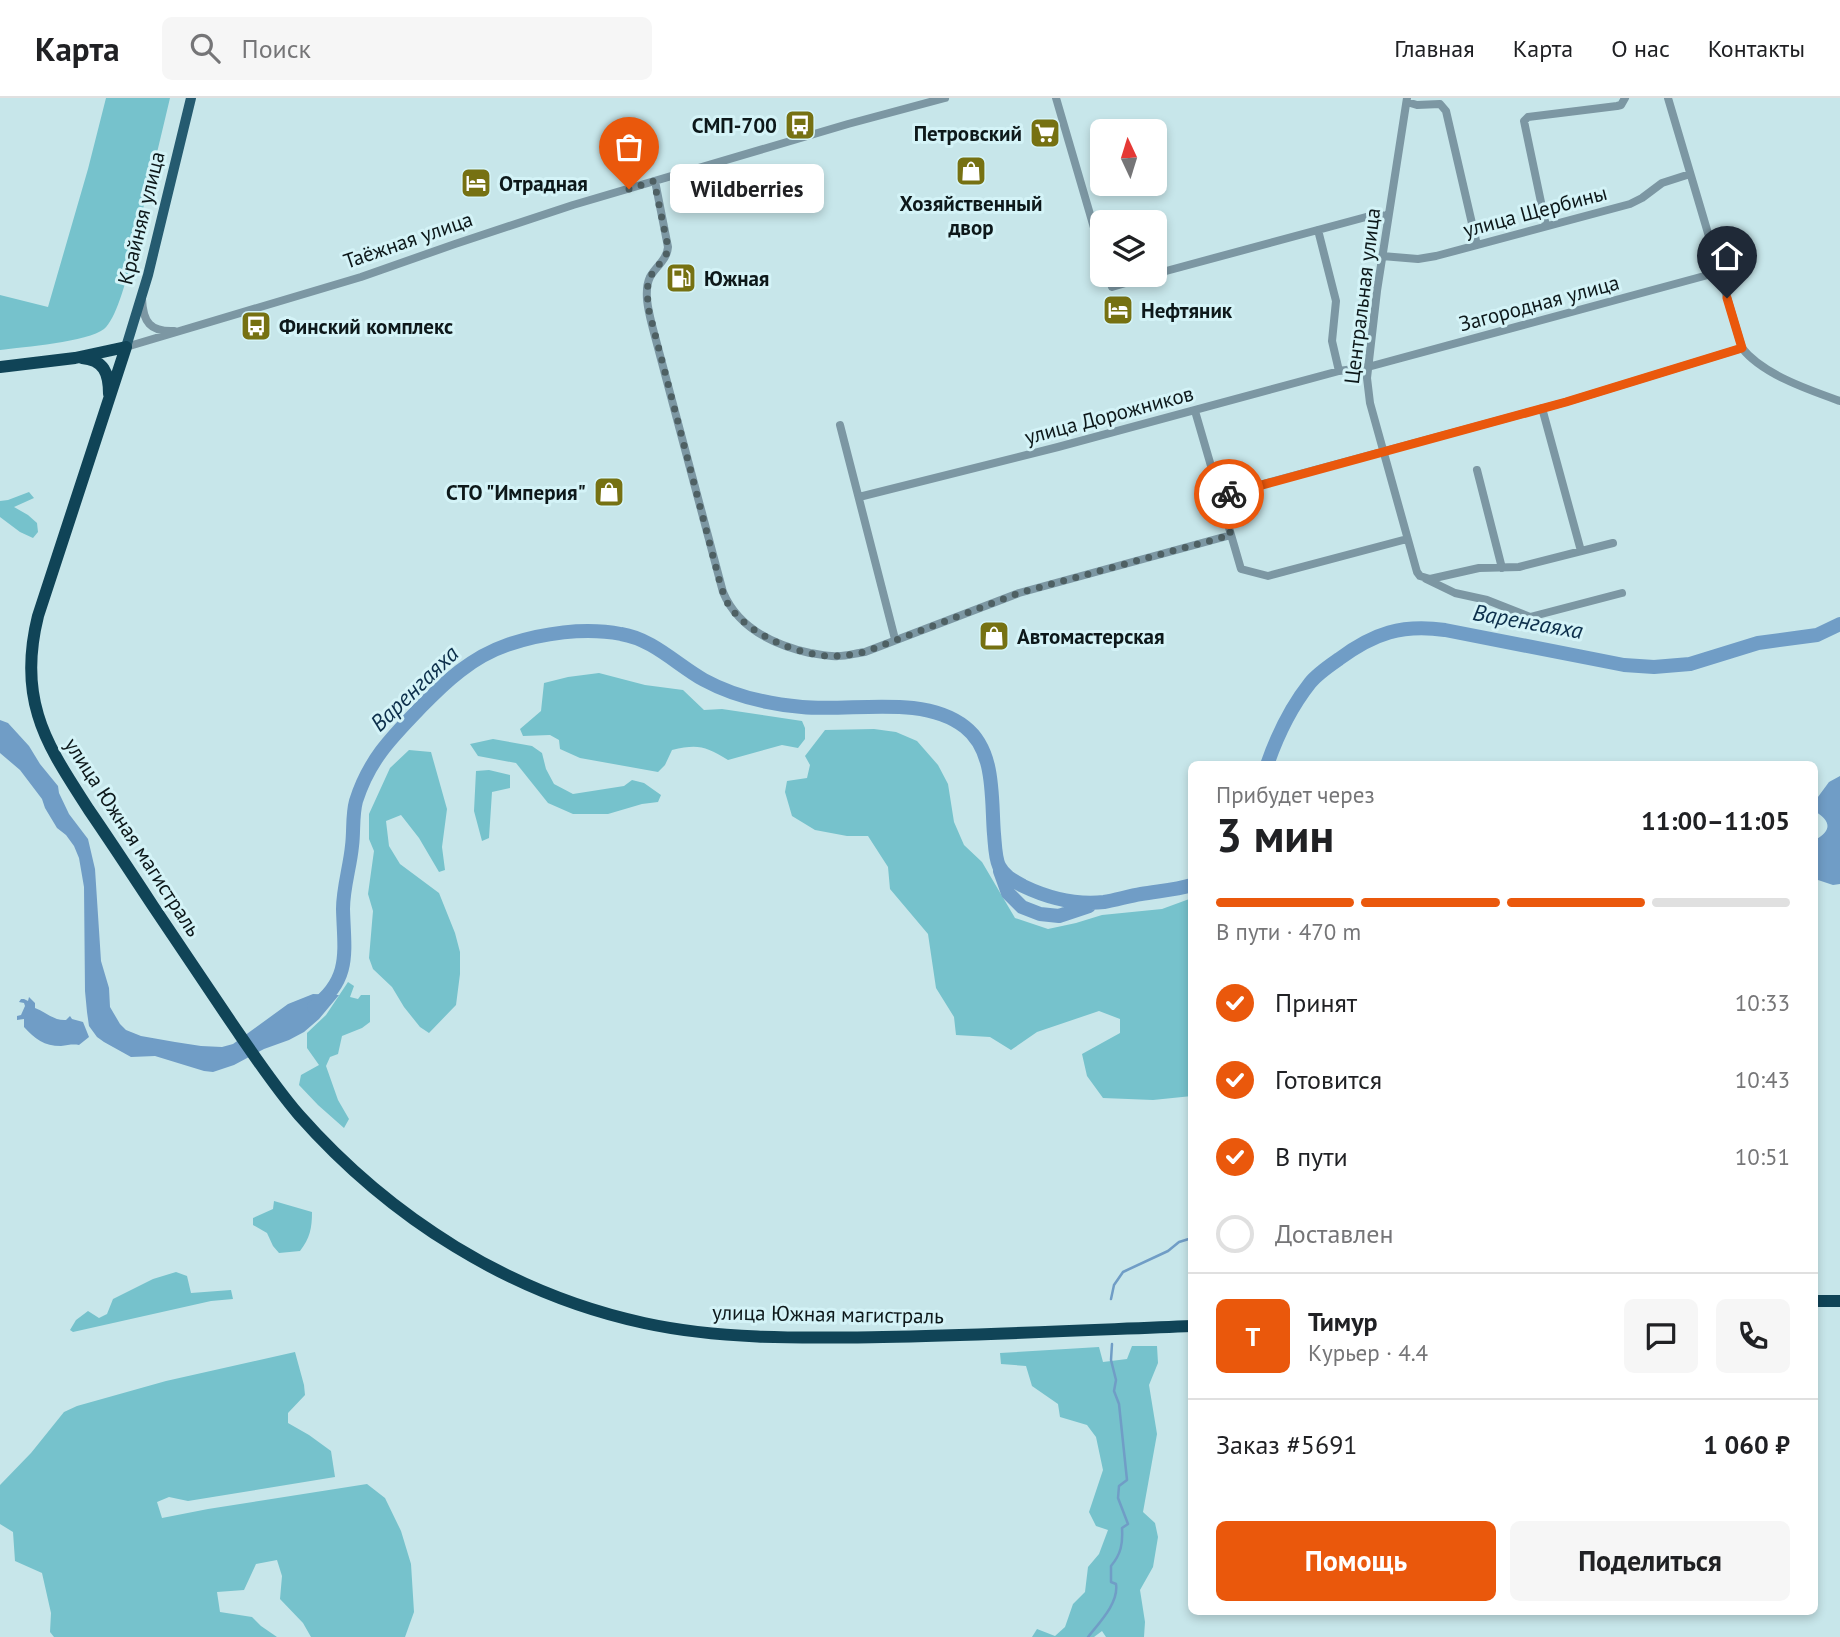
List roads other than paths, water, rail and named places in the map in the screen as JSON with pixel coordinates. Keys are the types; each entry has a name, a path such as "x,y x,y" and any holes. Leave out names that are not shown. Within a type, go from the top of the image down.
{"highway":[{"name":"Таёжная улица","path":"0,367 75,358 126,347"},
{"name":"улица Южная магистраль","path":"126,347 34,631 31,662 34,700 42,727 70,779 260,1064 301,1118 369,1183 451,1245 523,1284 645,1324 759,1337 930,1336 1188,1326"},
{"path":"75,358 94,360 101,365 108,379 110,401"},
{"path":"1818,1301 1840,1300"}],"main road":[{"name":"Крайняя улица","path":"126,347 142,295 191,98"}],"street":[{"name":"Таёжная улица","path":"126,347 361,277 540,216 654,181 945,98"},
{"path":"1056,98 1090,214"},
{"path":"1546,226 1524,121 1528,117 1619,106 1625,98"},
{"path":"1668,98 1742,348 1750,358 1767,370 1840,401"},
{"path":"1407,100 1417,105 1440,104 1446,111 1477,245"},
{"name":"Центральная улица","path":"1407,100 1382,257 1367,393 1417,572 1423,577"},
{"name":"улица Щербины","path":"1382,257 1418,259 1630,204 1662,183 1690,174"},
{"path":"654,181 668,253 649,278 649,311 719,579 728,603 752,629 792,649 827,656 865,652 1019,593 1231,535"},
{"path":"1167,271 1366,217 1388,216"},
{"path":"1318,230 1336,301 1332,341 1339,371"},
{"name":"Загородная улица","path":"1368,367 1719,272"},
{"path":"142,295 143,311 152,326 163,331 188,330"},
{"path":"1219,496 1642,380 1742,348"},
{"name":"улица Дорожников","path":"859,497 1195,411 1339,371 1368,367"},
{"path":"1542,408 1581,551"},
{"path":"1195,411 1241,569 1268,576 1407,538"},
{"path":"840,425 895,639"},
{"path":"1477,470 1502,568"},
{"path":"1423,577 1479,568 1519,567 1613,543"},
{"path":"1423,577 1455,593 1487,600 1530,617 1622,593"}],"waterway":[{"name":"Варенгаяха","path":"1268,761 1285,722 1313,680 1352,650 1389,632 1430,628 1624,665 1654,667 1690,664 1758,643 1817,635 1840,624"},
{"name":"Варенгаяха","path":"314,1007 335,986 343,963 343,901 355,807 361,786 374,761 409,719 460,671 494,650 549,634 593,631 633,637 644,641 716,686 764,702 822,708 908,707 948,717 965,727 982,749 990,776 997,859 1001,870 1010,878 1042,894 1083,902 1104,902 1188,886"},
{"path":"1000,871 1008,893 1022,907 1040,914 1059,916 1089,906"},
{"path":"1111,1299 1114,1285 1123,1272 1188,1239"},
{"path":"1088,1637 1114,1598 1116,1584 1111,1582 1111,1566 1121,1548 1122,1528 1128,1524 1118,1498 1119,1486 1127,1480 1119,1404 1114,1391 1116,1380 1111,1360 1112,1344"}],"place":[{"name":"СМП-700","path":"800,125"},
{"name":"Петровский","path":"1045,133"},
{"name":"Хозяйственный двор","path":"971,171"},
{"name":"Отрадная","path":"476,183"},
{"name":"Wildberries","path":"629,189"},
{"name":"Южная","path":"681,278"},
{"name":"Нефтяник","path":"1118,310"},
{"name":"Финский комплекс","path":"256,326"},
{"name":"СТО \"Империя\"","path":"609,492"},
{"name":"Автомастерская","path":"994,636"}]}
